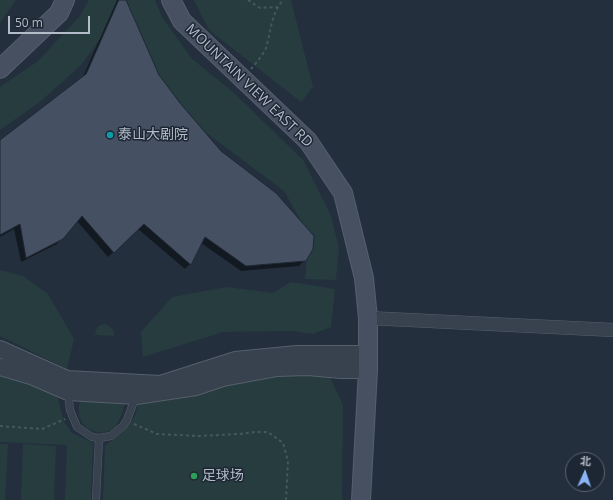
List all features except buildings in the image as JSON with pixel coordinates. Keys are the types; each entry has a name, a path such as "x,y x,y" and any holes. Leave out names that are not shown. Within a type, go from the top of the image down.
{"main road":[{"path":"0,69 59,13 65,0"},
{"name":"MOUNTAIN VIEW EAST RD","path":"172,0 182,22 308,141 343,193 364,278 368,318 368,362 361,500"}],"street":[{"path":"368,318 613,330"},
{"path":"0,349 67,379 160,384 235,360 297,354 368,362"},
{"path":"0,367 31,376 68,392 136,396 196,387 223,378 277,368 308,367 341,370 368,362"}],"lane":[{"path":"68,392 70,410 77,427 92,437 99,438 111,436 123,426 127,420 136,396"},
{"path":"96,500 99,438"}],"path":[{"path":"248,0 260,8 277,7"},
{"path":"244,80 265,49 277,7 283,0"},
{"path":"0,426 42,429 72,416"},
{"path":"127,420 157,434 199,436 268,432 283,443 288,461 286,500"}],"green space":[{"path":"0,0 16,0 0,23"},
{"path":"89,0 118,0 104,34 81,65 40,102 0,130 0,87 38,61 79,17"},
{"path":"124,0 155,0 162,17 191,58 233,92 303,160 331,216 339,248 336,280 305,279 309,235 284,191 204,131 163,83 137,33"},
{"path":"194,0 291,0 313,87 301,102 209,30"},
{"path":"0,270 23,276 48,294 74,339 67,369 0,336"},
{"path":"291,282 335,289 331,327 313,334 291,331 223,332 143,357 141,332 172,297 226,287 273,293"},
{"path":"105,324 112,328 114,336 95,335 98,327"},
{"path":"328,373 343,405 342,500 103,500 105,446 124,431 135,416 139,401 218,379"},
{"path":"0,374 57,395 64,422 72,433 93,443 91,500 65,500 67,445 0,442"},
{"path":"80,399 125,402 121,416 114,428 110,431 99,432 90,429 82,423 79,414"},
{"path":"0,444 8,444 5,500 0,500"},
{"path":"23,444 56,446 54,500 21,500"}],"place":[{"name":"泰山大剧院","path":"110,135"},
{"name":"足球场","path":"194,476"}]}
